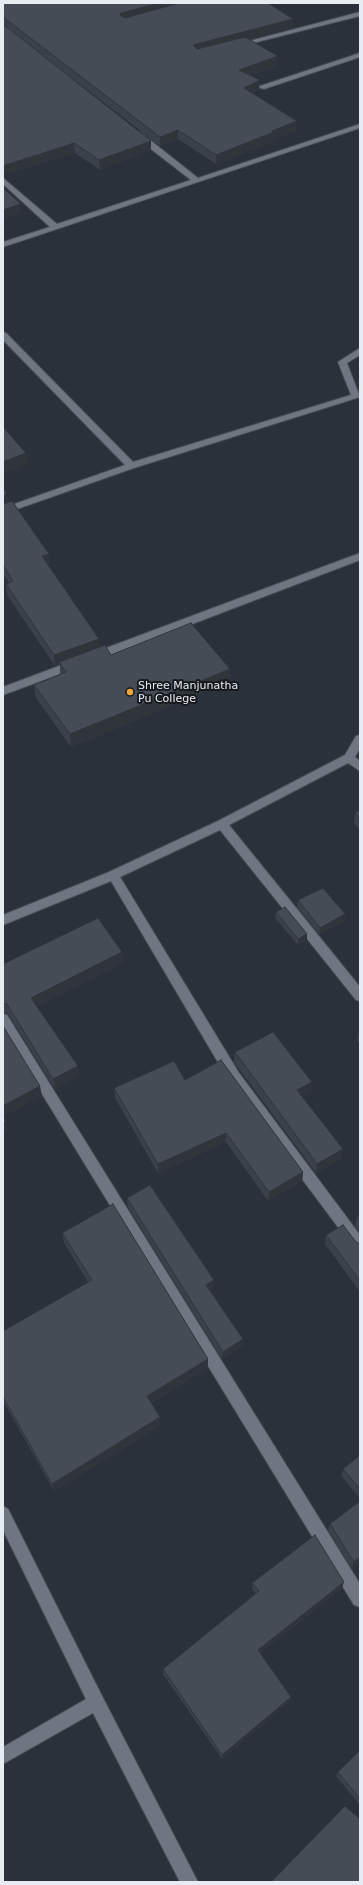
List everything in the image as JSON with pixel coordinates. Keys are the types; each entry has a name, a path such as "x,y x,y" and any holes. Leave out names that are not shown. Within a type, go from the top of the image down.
{"street":[{"path":"226,47 360,14"},
{"path":"261,87 360,55"},
{"path":"3,244 360,126"},
{"path":"134,131 196,180"},
{"path":"3,180 55,227"},
{"path":"3,334 132,466"},
{"path":"3,510 132,466 356,396 342,362 360,352"},
{"path":"3,691 360,556"},
{"path":"3,920 113,875 222,824 349,758 360,739"},
{"path":"349,758 360,767"},
{"path":"222,824 360,996"},
{"path":"113,875 234,1077 360,1246"},
{"path":"3,1019 360,1599"},
{"path":"3,1514 96,1702 189,1882"},
{"path":"3,1756 96,1702"}],"building":[{"path":"3,3 160,3 121,13 120,15 125,18 179,3 268,3 293,19 193,45 197,49 245,37 278,56 239,70 260,80 244,88 297,121 272,131 274,132 216,155 178,130 160,137 3,17"},
{"path":"3,24 151,141 99,160 74,143 3,166"},
{"path":"3,188 21,204 3,210"},
{"path":"3,427 26,453 3,462"},
{"path":"3,488 7,494 3,495"},
{"path":"12,501 49,554 42,556 99,639 54,655 6,584 13,581 3,565 3,504"},
{"path":"191,623 230,669 70,734 34,685 66,672 59,662 105,645 111,655"},
{"path":"360,810 360,818 355,813"},
{"path":"323,888 345,914 320,928 298,900"},
{"path":"285,907 307,934 298,939 276,912"},
{"path":"98,918 122,952 31,998 78,1066 53,1079 7,1004 3,1003 3,964"},
{"path":"3,1026 40,1086 3,1106"},
{"path":"273,1032 312,1082 297,1090 343,1149 317,1164 235,1052"},
{"path":"221,1060 303,1172 269,1192 226,1133 158,1164 114,1088 174,1061 185,1080"},
{"path":"3,1116 6,1121 3,1123"},
{"path":"150,1185 214,1280 206,1285 243,1339 223,1352 127,1198"},
{"path":"113,1204 208,1359 147,1396 160,1417 52,1484 3,1397 3,1331 92,1280 62,1233"},
{"path":"343,1225 356,1242 360,1244 360,1281 326,1235"},
{"path":"360,1455 360,1489 343,1469"},
{"path":"360,1501 360,1557 354,1562 330,1524"},
{"path":"315,1535 344,1582 258,1650 291,1697 222,1755 163,1669 259,1591 252,1583"},
{"path":"360,1750 360,1799 338,1772"},
{"path":"345,1806 360,1819 360,1882 271,1882"}],"place":[{"name":"Shree Manjunatha Pu College","path":"130,692"}]}
